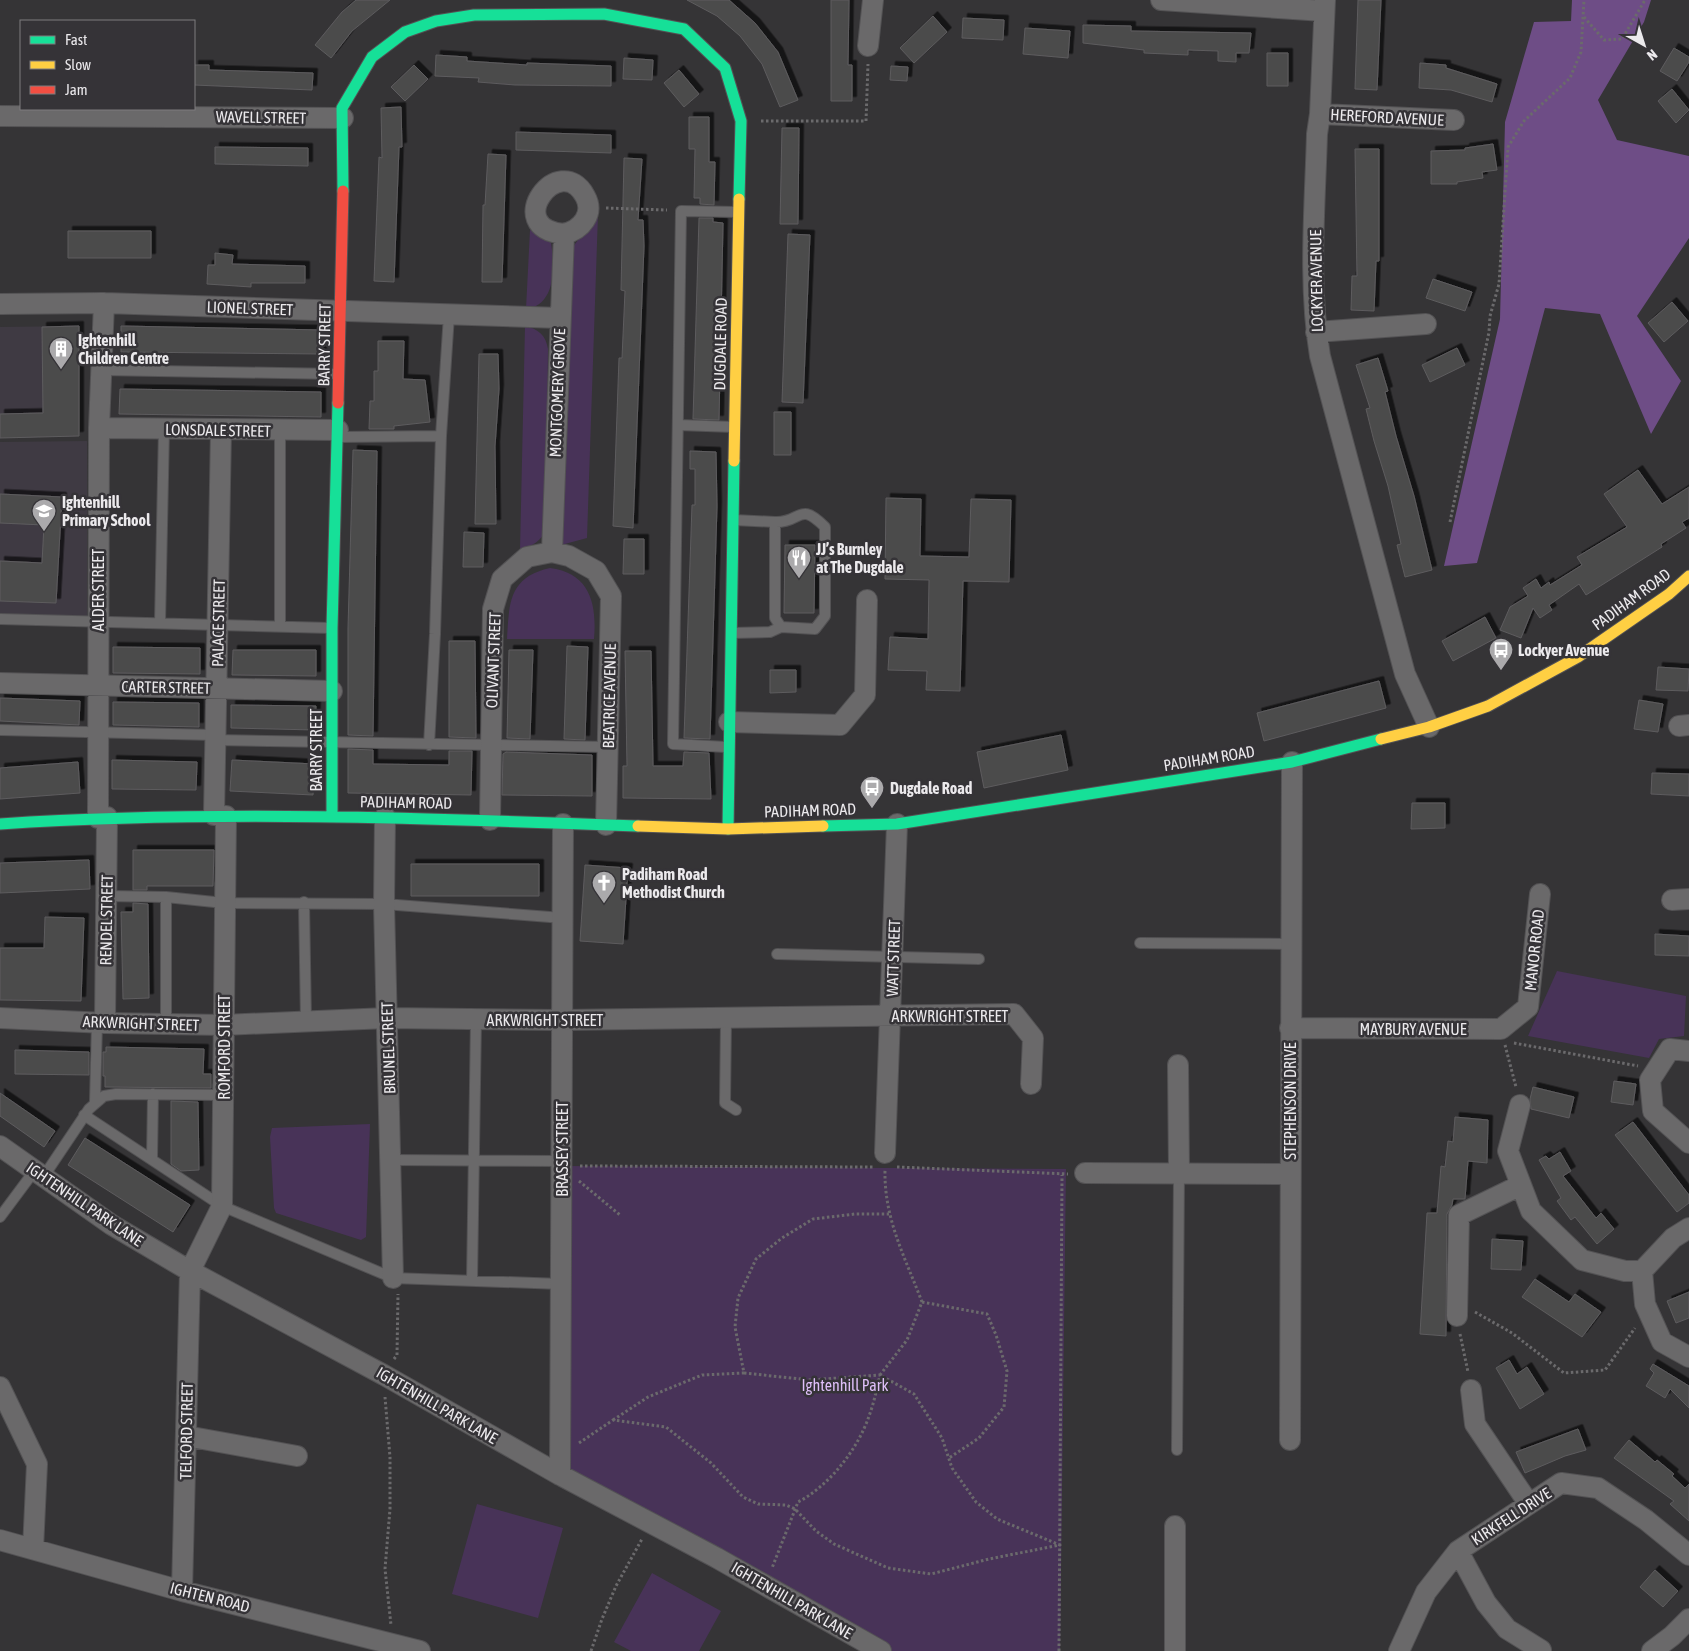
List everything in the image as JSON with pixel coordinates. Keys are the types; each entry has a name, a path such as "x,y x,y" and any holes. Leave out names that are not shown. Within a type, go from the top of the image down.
{"street":[{"path":"868,46 873,0"},
{"path":"1161,0 1324,6"},
{"name":"LOCKYER AVENUE","path":"1324,6 1320,114 1317,134 1313,279 1316,332 1320,356 1405,674 1429,727"},
{"name":"BARRY STREET","path":"332,817 332,628 341,312 342,108 372,57 405,32 436,21 536,7"},
{"name":"DUGDALE ROAD","path":"536,7 604,14 684,29 725,68 741,121 730,633 728,829"},
{"name":"HEREFORD AVENUE","path":"1320,114 1454,120"},
{"name":"WAVELL STREET","path":"0,116 342,118"},
{"path":"555,183 568,183 580,189 585,196 588,208 582,225 573,232 564,234 554,233 545,228 537,215 537,200 545,188 555,183"},
{"name":"MONTGOMERY GROVE","path":"552,552 564,234"},
{"name":"LIONEL STREET","path":"0,304 104,303 560,318"},
{"name":"ALDER STREET","path":"102,817 97,685 99,428 104,303"},
{"path":"1316,332 1426,324"},
{"name":"LONSDALE STREET","path":"99,428 280,430 338,434"},
{"name":"PALACE STREET","path":"220,816 215,737 221,430"},
{"name":"OLIVANT STREET","path":"490,820 493,609 502,579 527,557 552,552 569,556 596,571"},
{"name":"BEATRICE AVENUE","path":"596,571 610,596 606,825"},
{"name":"PADIHAM ROAD","path":"0,824 102,817 220,816 490,820 728,829 897,824 1292,762 1429,727 1488,706 1578,657 1669,594 1689,576"},
{"path":"729,722 840,725 865,695 867,600"},
{"name":"CARTER STREET","path":"0,683 332,691"},
{"name":"STEPHENSON DRIVE","path":"1290,1440 1292,762"},
{"name":"ROMFORD STREET","path":"190,1271 222,1206 224,904 220,816"},
{"name":"RENDEL STREET","path":"101,1023 107,896 102,817"},
{"name":"BRUNEL STREET","path":"385,818 384,904 396,1278"},
{"name":"BRASSEY STREET","path":"560,1466 563,824"},
{"name":"WATT STREET","path":"885,1160 897,824"},
{"name":"MANOR ROAD","path":"1528,1007 1540,894"},
{"name":"MAYBURY AVENUE","path":"1290,1028 1501,1029 1528,1007"},
{"name":"ARKWRIGHT STREET","path":"0,1018 223,1026 388,1018 562,1020 1014,1014 1033,1038 1031,1084"},
{"path":"1689,1051 1670,1049 1650,1080 1653,1111 1689,1143"},
{"path":"1178,1065 1179,1172"},
{"path":"1520,1105 1508,1151 1531,1212 1582,1260 1625,1271 1642,1271 1673,1238 1689,1228"},
{"name":"IGHTENHILL PARK LANE","path":"0,1146 112,1225 190,1271 384,1375 560,1466 649,1522 881,1651"},
{"path":"1085,1173 1290,1174"},
{"path":"1457,1309 1459,1215 1521,1185"},
{"name":"TELFORD STREET","path":"182,1591 190,1271"},
{"path":"1642,1271 1645,1304 1662,1342 1689,1357"},
{"path":"0,1387 37,1464 33,1549"},
{"path":"1471,1390 1475,1424 1529,1504"},
{"path":"186,1436 297,1456"},
{"name":"KIRKFELL DRIVE","path":"1398,1651 1426,1592 1458,1551 1561,1483 1598,1488 1646,1520 1689,1555"},
{"path":"1175,1526 1175,1651"},
{"name":"IGHTEN ROAD","path":"0,1540 182,1591 420,1651"},
{"path":"1458,1551 1486,1603 1507,1629 1541,1650"},
{"path":"1652,1651 1672,1636 1689,1619"}],"lane":[{"path":"728,747 673,744 681,211 739,212"},
{"path":"429,745 441,436 449,315"},
{"path":"101,370 339,374"},
{"path":"678,425 735,427"},
{"path":"160,623 164,429"},
{"path":"280,430 280,625"},
{"path":"338,434 441,436"},
{"path":"730,633 770,632 781,627 816,629 825,616 825,527 813,515 802,513 780,522 733,520"},
{"path":"776,522 775,618 781,627"},
{"path":"0,619 280,625 332,628"},
{"path":"0,730 429,745 608,747"},
{"path":"107,896 166,897 224,904 304,902 384,904 562,918"},
{"path":"166,897 166,1024"},
{"path":"304,902 306,1022"},
{"path":"1140,943 1291,944"},
{"path":"777,954 979,959"},
{"path":"726,1018 725,1104 736,1110"},
{"path":"472,1281 476,1020"},
{"path":"95,1102 101,1023"},
{"path":"0,1217 39,1173 95,1102 104,1096 116,1094 224,1095"},
{"path":"152,1159 153,1094"},
{"path":"84,1115 222,1206 396,1278 561,1284"},
{"path":"391,1160 562,1164"},
{"path":"1177,1450 1179,1172"}],"path":[{"path":"1450,522 1489,332 1490,316 1499,284 1508,146 1524,121 1570,78 1580,52 1584,0"},
{"path":"1583,17 1604,40 1622,39 1645,0"},
{"path":"741,121 866,121 868,46"},
{"path":"588,208 668,210"},
{"path":"1520,1105 1504,1041 1657,1069"},
{"path":"765,1585 798,1502 812,1495 836,1472 852,1449 869,1418 880,1374 908,1340 922,1302 891,1226 884,1191 885,1160"},
{"path":"562,1164 885,1160 1062,1175 1059,1651"},
{"path":"562,1164 620,1215"},
{"path":"744,1373 735,1327 738,1298 756,1259 782,1238 812,1219 855,1214 889,1214"},
{"path":"396,1278 397,1355"},
{"path":"922,1302 987,1314 996,1335 1007,1371 1004,1407 979,1438 949,1458"},
{"path":"1457,1309 1512,1332 1564,1372 1605,1370 1648,1310"},
{"path":"1457,1309 1471,1390"},
{"path":"560,1466 613,1420 648,1397 702,1375 744,1373 810,1380 880,1374 914,1394 942,1438 952,1468 976,1502 997,1519 1060,1545"},
{"path":"384,1375 390,1456 390,1509 386,1569 392,1644"},
{"path":"613,1420 666,1427 711,1463 743,1497 758,1504 786,1505 795,1510 816,1531 834,1544 888,1568 931,1574 989,1559 1060,1545"},
{"path":"592,1651 609,1602 636,1554 649,1522"}],"shaded area":[{"path":"1572,0 1651,0 1644,22 1598,100 1617,140 1689,156 1689,238 1637,316 1681,381 1651,434 1600,314 1545,308 1477,563 1444,566 1500,319 1505,122 1534,22 1571,21"},
{"path":"79,326 79,436 0,438 0,327"},
{"name":"Ightenhill Primary School","path":"87,441 87,626 0,623 0,442"}],"green space":[{"path":"598,214 587,538 561,545 572,248"},
{"path":"530,230 543,235 551,243 553,273 548,293 543,300 536,306 526,309"},
{"path":"525,326 541,334 546,340 548,349 546,529 542,537 536,542 520,550"},
{"path":"550,568 574,576 588,592 594,614 594,639 507,639 509,614 514,593 526,578 536,572"},
{"path":"1557,971 1686,996 1684,1036 1659,1039 1649,1058 1528,1036"},
{"path":"370,1124 366,1237 361,1240 276,1213 274,1208 270,1137 272,1128"},
{"name":"Ightenhill Park","path":"562,1166 1066,1169 1060,1651 874,1651 560,1475"},
{"path":"477,1504 563,1528 538,1618 452,1594"},
{"path":"652,1573 721,1611 699,1651 631,1651 614,1642"}],"building":[{"path":"356,0 390,0 352,31 331,58 315,45 342,12"},
{"path":"687,0 729,0 755,23 778,52 798,100 780,107 762,64 740,36 717,16"},
{"path":"831,0 849,0 848,65 852,65 852,101 831,101"},
{"path":"1358,0 1381,0 1377,90 1355,89"},
{"path":"933,16 947,32 914,63 900,48"},
{"path":"963,18 1004,20 1003,40 962,38"},
{"path":"1083,25 1131,26 1131,31 1251,33 1249,53 1236,53 1236,62 1218,61 1218,51 1188,50 1188,55 1144,53 1144,50 1083,43"},
{"path":"1025,28 1070,31 1068,58 1023,54"},
{"path":"1674,48 1689,57 1689,62 1677,81 1660,71"},
{"path":"1267,53 1288,53 1288,86 1267,86"},
{"path":"436,55 467,57 467,61 527,65 527,63 611,66 611,86 515,85 478,82 479,78 435,76"},
{"path":"624,58 653,60 652,80 623,79"},
{"path":"1420,63 1446,65 1446,68 1497,84 1492,102 1451,90 1419,88"},
{"path":"195,65 209,65 209,70 313,73 312,90 195,85"},
{"path":"414,65 428,79 405,101 391,87"},
{"path":"891,66 908,67 907,81 890,80"},
{"path":"679,70 699,94 684,107 664,83"},
{"path":"1672,89 1689,110 1676,123 1658,101"},
{"path":"401,107 402,147 399,147 394,282 374,281 379,157 382,158 381,108"},
{"path":"689,117 709,117 709,162 715,162 714,205 700,204 700,198 694,198 695,149 689,149"},
{"path":"782,128 799,128 798,224 780,224"},
{"path":"516,132 611,135 611,153 516,150"},
{"path":"1493,144 1497,170 1482,172 1483,178 1457,182 1457,184 1431,184 1431,151 1465,150 1465,148"},
{"path":"215,147 308,148 308,166 215,164"},
{"path":"1355,149 1379,149 1379,261 1376,261 1374,311 1351,310 1352,276 1357,276"},
{"path":"488,154 506,155 502,282 482,282 483,205 485,205"},
{"path":"624,158 642,159 638,220 643,220 644,246 633,528 613,526 619,358 622,358 625,291 621,290"},
{"path":"699,218 713,218 713,222 723,223 719,420 693,419"},
{"path":"68,231 151,231 151,258 68,258"},
{"path":"788,234 810,235 803,403 782,402"},
{"path":"215,253 233,255 232,264 305,266 305,283 251,283 251,287 207,284 208,265 215,265"},
{"path":"1433,279 1472,292 1465,311 1426,298"},
{"path":"1672,302 1688,321 1664,342 1648,323"},
{"name":"Ightenhill Children Centre","path":"79,326 79,436 0,438 0,414 43,413 42,327"},
{"path":"121,326 323,330 322,354 121,352"},
{"path":"378,341 404,341 403,379 425,380 430,422 394,426 394,429 369,429 370,401 374,401 374,371 378,371"},
{"path":"1457,348 1465,365 1430,382 1422,365"},
{"path":"479,354 498,354 499,389 495,446 496,524 475,524"},
{"path":"1378,358 1388,391 1385,392 1396,436 1414,496 1432,570 1405,577 1397,545 1401,544 1388,486 1366,409 1370,408 1356,365"},
{"path":"120,389 321,392 321,417 119,414"},
{"path":"774,412 791,412 791,455 774,455"},
{"path":"353,450 377,451 373,736 348,735 348,628"},
{"path":"690,451 716,452 717,506 710,739 684,738 692,505 695,505 695,469 690,469"},
{"path":"1638,470 1662,504 1689,487 1689,518 1682,522 1686,528 1661,544 1662,547 1586,595 1579,584 1549,605 1552,610 1540,618 1533,608 1521,638 1500,630 1510,607 1528,596 1523,588 1536,579 1541,588 1549,582 1550,585 1582,565 1577,557 1627,527 1604,494"},
{"path":"0,494 62,497 56,603 0,601 0,561 42,563 44,525 0,523"},
{"path":"886,498 921,499 920,556 969,557 971,499 1011,500 1009,582 963,581 960,691 926,690 927,671 888,670 890,637 928,639 929,580 885,579"},
{"path":"464,532 484,533 483,567 463,567"},
{"path":"624,539 644,539 644,574 623,574"},
{"name":"JJ’s Burnley at The Dugdale","path":"785,545 815,545 814,613 784,613"},
{"path":"1485,617 1496,638 1453,661 1442,641"},
{"path":"449,641 475,641 476,738 449,737"},
{"path":"567,646 588,647 585,740 564,739"},
{"path":"113,647 200,648 200,674 113,673"},
{"path":"233,650 316,650 316,676 232,675"},
{"path":"509,650 533,650 530,739 507,738"},
{"path":"625,651 651,651 653,766 683,766 684,752 709,753 711,799 623,798 623,766 627,766"},
{"path":"1658,667 1689,669 1688,691 1656,690"},
{"path":"770,670 796,670 796,692 770,693"},
{"path":"1379,681 1386,708 1264,741 1257,713"},
{"path":"0,698 80,701 79,725 0,721"},
{"path":"1639,700 1663,704 1658,732 1634,729"},
{"path":"113,702 199,703 199,727 113,725"},
{"path":"231,705 316,706 315,730 231,728"},
{"path":"1061,735 1068,770 984,788 977,752"},
{"path":"348,749 373,750 373,764 449,765 449,751 472,751 471,795 348,793"},
{"path":"506,752 592,755 592,796 502,795 503,754"},
{"path":"112,760 197,762 196,790 112,789"},
{"path":"232,760 315,764 313,795 230,791"},
{"path":"78,762 80,793 0,799 0,768"},
{"path":"1652,773 1689,774 1689,796 1651,794"},
{"path":"1412,803 1445,803 1445,828 1411,829"},
{"path":"133,850 214,850 213,886 147,886 147,890 133,890"},
{"path":"89,860 90,889 0,893 0,863"},
{"path":"411,864 539,864 539,896 411,896"},
{"name":"Padiham Road Methodist Church","path":"585,865 628,868 623,944 580,941"},
{"path":"133,903 148,904 149,998 123,999 121,912 133,912"},
{"path":"45,917 84,918 81,1001 0,1000 0,948 44,948"},
{"path":"1655,934 1689,936 1689,956 1655,955"},
{"path":"106,1047 204,1049 203,1074 211,1074 211,1088 105,1087 103,1052 106,1052"},
{"path":"15,1050 89,1052 89,1075 15,1074"},
{"path":"1614,1081 1636,1084 1633,1105 1611,1102"},
{"path":"1533,1087 1574,1097 1569,1118 1531,1109 1530,1099"},
{"path":"0,1093 55,1131 44,1147 0,1116"},
{"path":"171,1101 198,1102 199,1170 181,1171 171,1164"},
{"path":"1455,1117 1488,1120 1487,1163 1468,1161 1465,1199 1453,1199 1447,1214 1446,1336 1420,1334 1427,1213 1437,1213 1441,1166 1445,1167 1448,1141 1453,1142"},
{"path":"1633,1122 1689,1195 1689,1203 1677,1212 1615,1135"},
{"path":"85,1138 190,1205 173,1232 68,1165"},
{"path":"1560,1152 1571,1171 1563,1176 1596,1218 1601,1213 1614,1229 1597,1244 1575,1217 1571,1220 1557,1201 1561,1198 1539,1160 1546,1156 1549,1159"},
{"path":"1492,1239 1523,1241 1521,1270 1491,1269"},
{"path":"1535,1279 1569,1302 1575,1294 1601,1312 1582,1337 1522,1297"},
{"path":"1689,1292 1689,1318 1676,1323 1667,1301"},
{"path":"1509,1360 1517,1374 1527,1367 1544,1394 1520,1409 1496,1368"},
{"path":"1653,1364 1689,1386 1689,1408 1670,1389 1665,1398 1646,1386 1654,1373 1650,1369"},
{"path":"1578,1429 1586,1450 1565,1456 1525,1473 1516,1452"},
{"path":"1629,1440 1655,1462 1657,1460 1674,1474 1672,1476 1685,1488 1689,1484 1689,1521 1670,1504 1674,1501 1614,1458"},
{"path":"1655,1570 1678,1591 1663,1607 1640,1587"}],"traffic: fast":[{"path":"343,191 342,108 372,57 405,32 436,21 474,15 604,14 684,29 725,68 741,121 739,199"},
{"path":"332,817 332,628 338,403"},
{"path":"728,829 734,461"},
{"path":"823,826 897,824 1292,762 1381,739"},
{"path":"0,824 160,817 239,816 399,818 638,826"}],"traffic: slow":[{"path":"734,461 739,199"},
{"path":"1381,739 1429,727 1488,706 1578,657 1669,594 1689,576"},
{"path":"638,826 728,829 823,826"}],"traffic: jam":[{"path":"338,403 343,191"}],"place":[{"name":"Ightenhill Children Centre","path":"61,370"},
{"name":"Ightenhill Primary School","path":"44,532"},
{"name":"JJ’s Burnley at The Dugdale","path":"799,579"},
{"name":"Lockyer Avenue","path":"1501,671"},
{"name":"Dugdale Road","path":"872,809"},
{"name":"Padiham Road Methodist Church","path":"604,904"}]}
